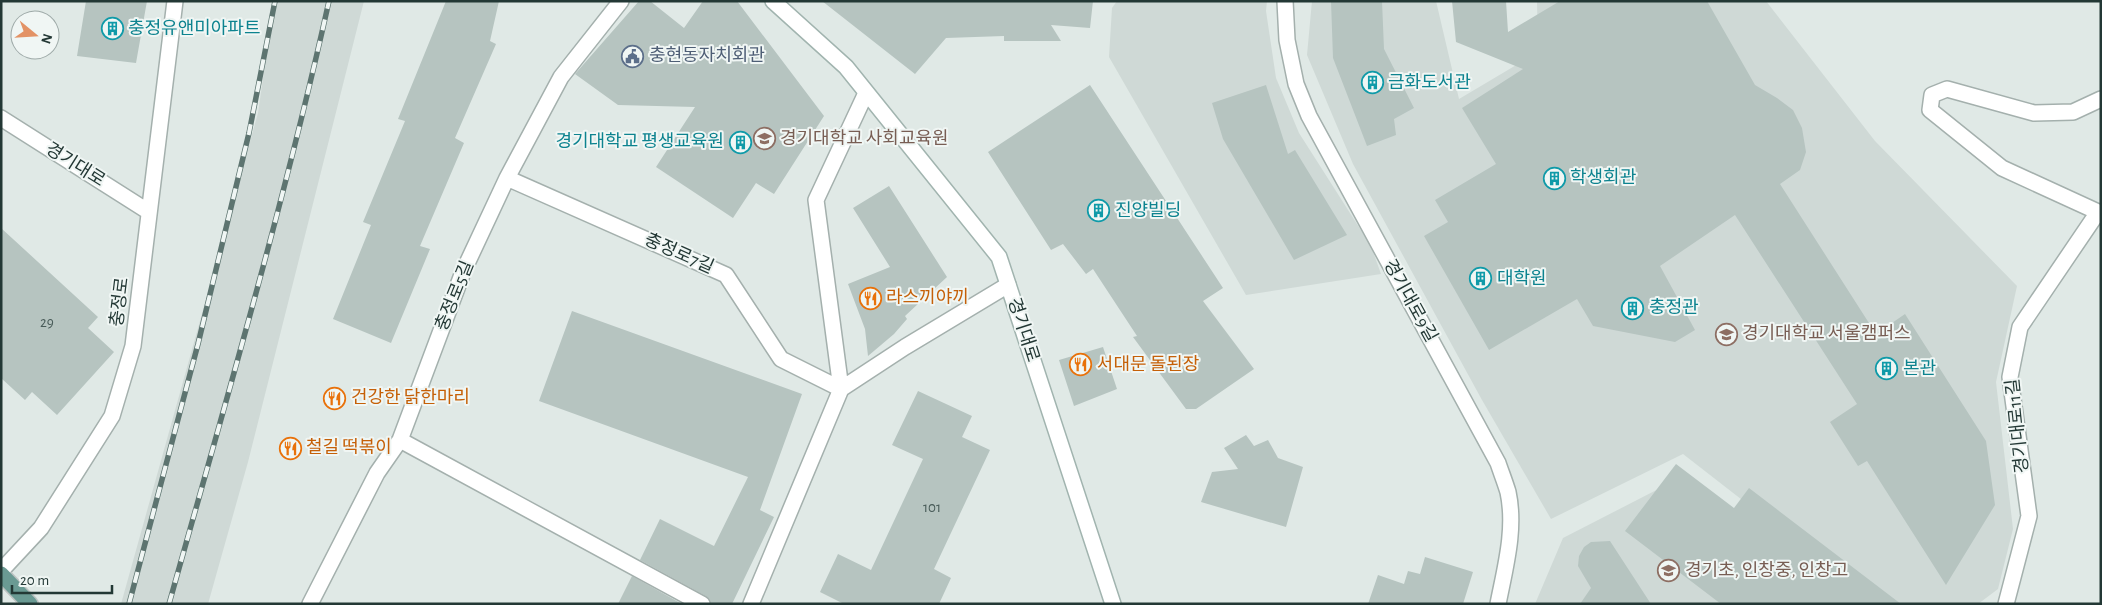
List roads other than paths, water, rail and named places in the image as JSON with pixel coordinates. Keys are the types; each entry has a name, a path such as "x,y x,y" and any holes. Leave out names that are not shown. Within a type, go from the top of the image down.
{"main road":[{"name":"충정로","path":"1,572 30,604"}],"street":[{"name":"충정로","path":"1,572 40,528 112,416 133,346 175,1"},
{"name":"충정로5길","path":"310,604 377,473 400,440 463,272 507,178 560,77 621,1"},
{"name":"경기대로","path":"773,1 846,67 999,258 1112,604"},
{"name":"경기대로9길","path":"1285,1 1287,40 1296,84 1309,116 1498,463 1508,493 1511,520 1510,547 1498,604"},
{"path":"2099,213 2002,168 1930,110 1932,95 1947,88 2034,113 2073,112 2101,100"},
{"path":"751,604 841,389 816,200 866,93"},
{"name":"경기대로","path":"1,118 149,212"},
{"name":"충정로7길","path":"507,178 726,275 780,358 841,389"},
{"name":"경기대로11길","path":"2006,604 2029,516 2010,377 2020,327 2099,213"},
{"path":"841,389 905,347 1008,286"},
{"path":"400,440 702,604"}],"railway":[{"path":"129,604 198,344 249,133 275,1"},
{"path":"169,604 293,153 329,1"}],"place":[{"name":"충정유앤미아파트","path":"112,29"},
{"name":"충현동자치회관","path":"633,56"},
{"name":"금화도서관","path":"1372,83"},
{"name":"경기대학교 사회교육원","path":"764,139"},
{"name":"경기대학교 평생교육원","path":"740,142"},
{"name":"학생회관","path":"1554,178"},
{"name":"진양빌딩","path":"1099,211"},
{"name":"대학원","path":"1481,279"},
{"name":"라스끼야끼","path":"870,298"},
{"name":"충정관","path":"1633,308"},
{"name":"경기대학교 서울캠퍼스","path":"1726,334"},
{"name":"서대문 돌된장","path":"1081,365"},
{"name":"본관","path":"1887,369"},
{"name":"건강한 닭한마리","path":"335,398"},
{"name":"철길 떡볶이","path":"290,448"},
{"name":"경기초, 인창중, 인창고","path":"1669,571"}]}
